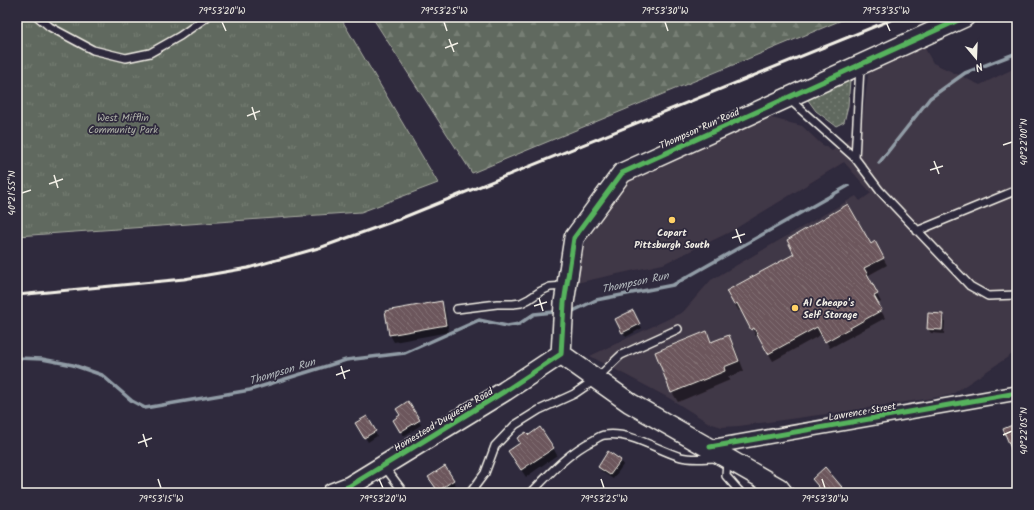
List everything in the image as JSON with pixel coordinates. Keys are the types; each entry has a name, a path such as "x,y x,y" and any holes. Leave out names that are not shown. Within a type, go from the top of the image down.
{"street":[{"name":"Thompson Run Road","path":"561,354 564,303 574,238 622,172 965,17"},
{"path":"561,354 630,403 727,457 779,488 783,493"},
{"name":"Homestead Duquesne Road","path":"332,493 350,486 384,466 561,354"},
{"name":"Lawrence Street","path":"710,448 1017,393"}],"lane":[{"path":"38,17 50,27 93,50 126,58 150,53 180,36 207,17"},
{"path":"855,158 860,64"},
{"path":"787,98 855,158 880,192 970,286 988,296 1017,295"},
{"path":"917,231 1017,190"},
{"path":"457,309 484,305 521,303 540,291 550,287 567,286"},
{"path":"470,493 485,473 495,446 515,425 539,410 574,394 596,379 621,355 678,329"},
{"path":"531,493 561,462 588,442 604,435 619,435 635,439 681,457 699,459 727,457 726,476 741,493"},
{"path":"384,466 404,493"}],"shaded area":[{"name":"Copart Pittsburgh South","path":"923,45 933,63 980,85 1017,67 1017,351 951,395 848,411 722,427 709,423 669,398 590,356 683,312 711,280 856,196 860,201 871,193 844,162 730,232 663,264 576,283 583,249 592,228 617,190 640,171 760,115 802,126 820,143 832,151 861,130 869,69"}],"green space":[{"name":"West Mifflin Community Park","path":"17,17 340,17 438,183 361,212 17,236"},
{"path":"372,17 849,17 472,173"},
{"path":"843,76 850,80 848,106 844,122 836,126 816,111 808,100 809,93"}],"building":[{"path":"848,204 871,244 875,241 884,258 864,268 878,294 874,296 882,310 825,342 817,327 768,354 754,328 751,330 737,303 734,305 726,291 794,254 787,240"},
{"path":"442,301 446,325 389,335 385,311"},
{"path":"633,310 640,324 622,333 615,319"},
{"path":"928,313 943,314 942,330 927,329"},
{"path":"707,331 711,342 729,335 739,361 724,367 725,371 671,393 655,352"},
{"path":"408,401 420,420 400,432 393,420 400,415 396,409"},
{"path":"367,416 376,431 364,438 355,423"},
{"path":"1017,423 1017,463 1003,429"},
{"path":"540,427 554,448 521,470 508,451 520,443 517,438 526,432 529,435"},
{"path":"608,451 621,460 610,475 598,467"},
{"path":"445,466 454,480 438,491 428,477"},
{"path":"825,467 847,493 824,493 812,479"}],"waterway":[{"name":"Thompson Run","path":"879,163 930,98 965,73 1017,53"},
{"name":"Thompson Run","path":"571,312 596,300 673,285 848,186"},
{"name":"Thompson Run","path":"17,358 42,359 73,365 102,375 132,401 145,408 250,390 346,360 405,353 479,320 507,326 519,324 534,314 554,312"}],"railway":[{"path":"17,295 184,279 248,268 322,247 397,220 898,17"}],"cycle path":[{"path":"332,493 350,486 505,391 561,354 564,303 574,238 622,173 965,17"},
{"path":"710,447 1017,393"}],"place":[{"name":"Copart Pittsburgh South","path":"672,220"},
{"name":"Al Cheapo's Self Storage","path":"795,308"}]}
